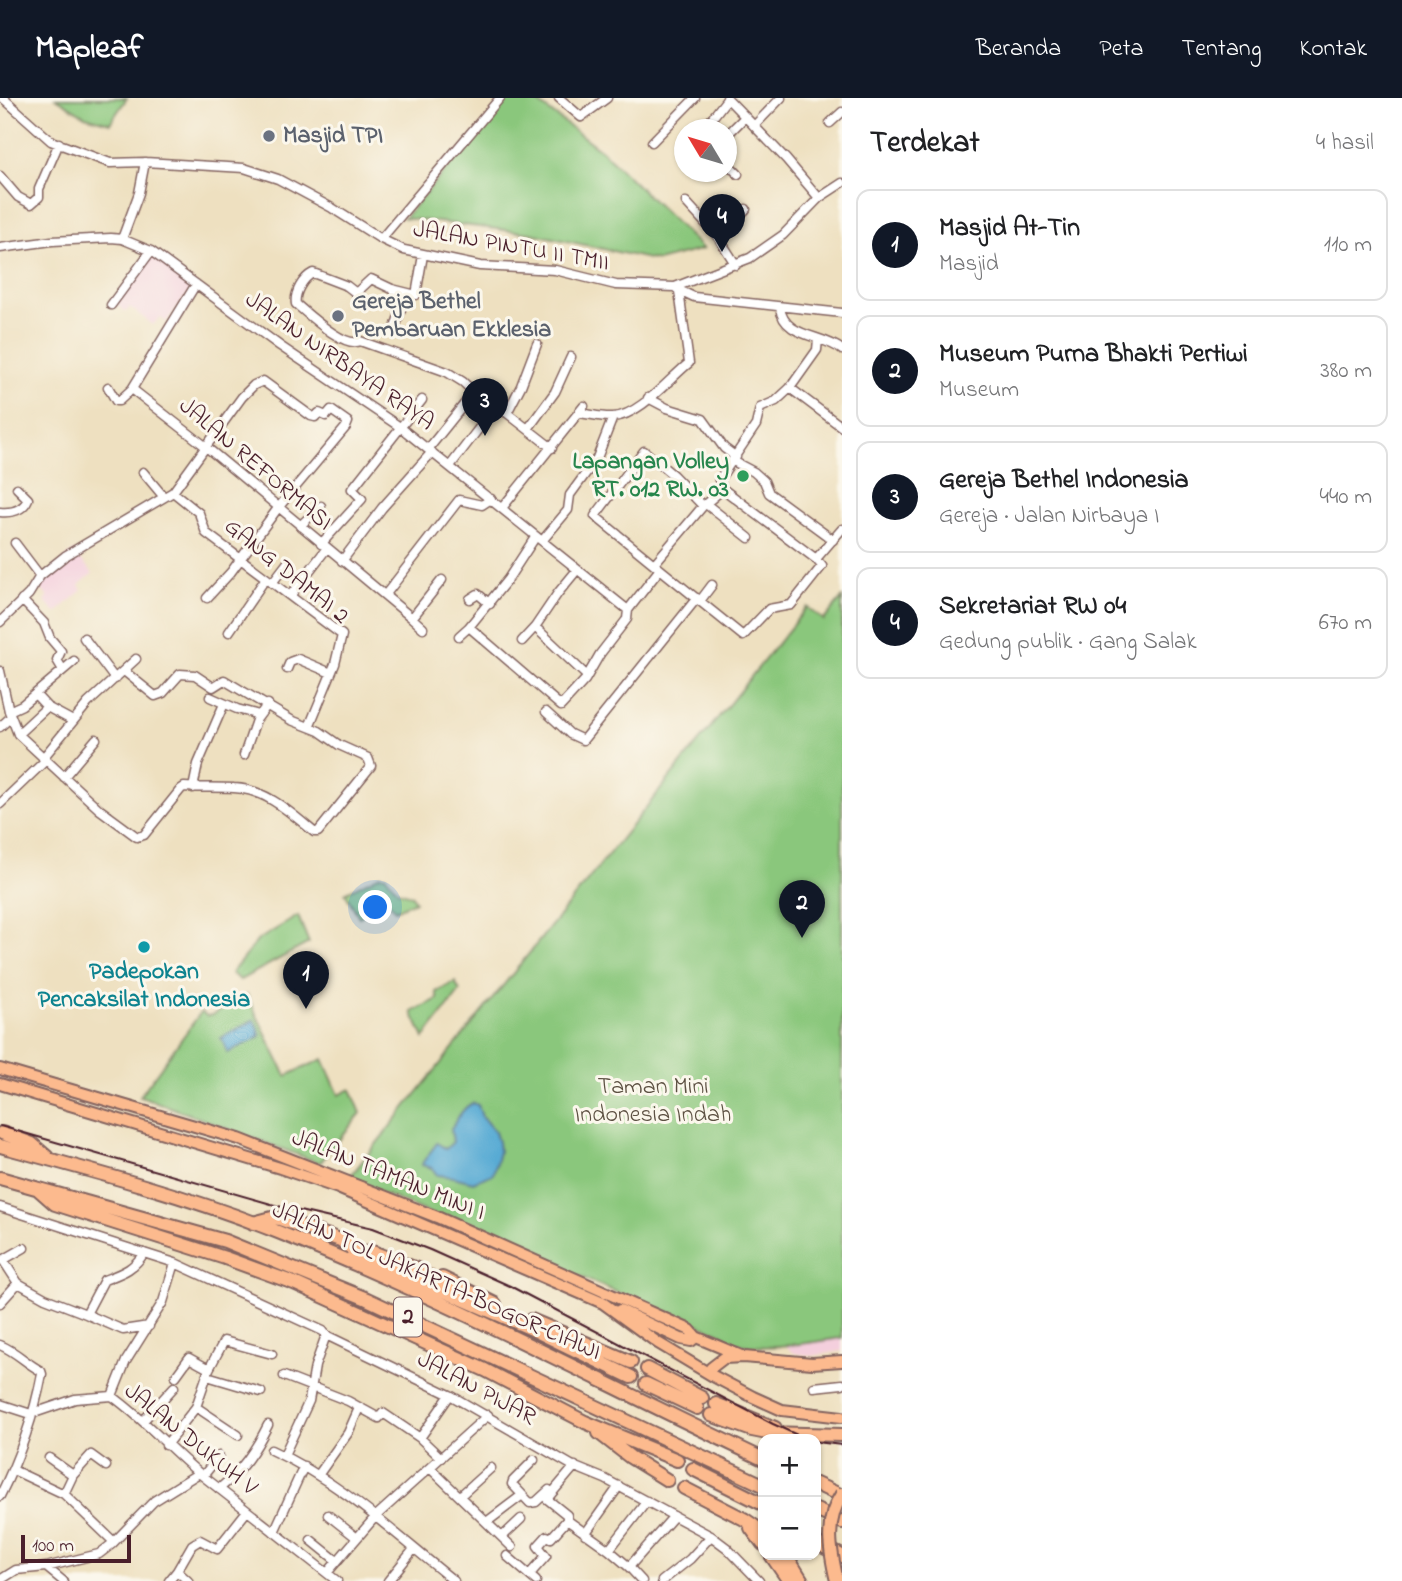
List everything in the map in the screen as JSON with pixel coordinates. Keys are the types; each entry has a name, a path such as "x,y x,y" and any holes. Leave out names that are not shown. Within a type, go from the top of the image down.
{"highway":[{"name":"JALAN TOL JAKARTA–BOGOR–CIAWI","path":"1,1139 50,1159 253,1223 380,1275 567,1362 758,1457"},
{"name":"JALAN TOL JAKARTA–BOGOR–CIAWI","path":"0,1178 225,1241 367,1298 758,1483"},
{"path":"38,1189 55,1203 294,1283 485,1370 585,1422 677,1460"},
{"path":"253,1223 272,1218 280,1219 422,1271"},
{"path":"342,1241 358,1254 532,1329 631,1377"},
{"path":"442,1278 503,1308 631,1362"},
{"path":"646,1384 699,1403 647,1369"},
{"path":"714,1409 785,1432 842,1435"},
{"path":"585,1422 630,1457 667,1480"},
{"path":"693,1469 758,1502"},
{"path":"821,1486 842,1495 832,1516 829,1535 836,1581"},
{"path":"684,1488 758,1529"},
{"path":"821,1512 842,1522"},
{"path":"744,1519 758,1538"},
{"path":"821,1546 842,1556"},
{"path":"774,1560 789,1581"},
{"path":"789,1560 803,1581"}],"main road":[{"name":"JALAN TAMAN MINI I","path":"0,1069 239,1139 343,1179 555,1269 690,1329 696,1337 744,1357"},
{"name":"JALAN TAMAN MINI I","path":"0,1084 291,1171 338,1188 603,1303 658,1343 782,1410 842,1417"},
{"path":"603,1303 681,1339 691,1341 696,1337"},
{"path":"710,1343 712,1372"},
{"path":"712,1372 724,1358 744,1357 799,1363 842,1361"}],"street":[{"name":"JALAN PINTU II TMII","path":"3,98 51,141 110,163 145,162 244,168 278,179 332,208 381,239 423,255 480,266 555,270 615,285 677,289"},
{"path":"381,239 500,98"},
{"path":"559,98 581,117 607,98"},
{"path":"652,142 695,98"},
{"path":"711,119 727,98 819,198"},
{"path":"754,126 781,98"},
{"path":"830,123 842,112"},
{"path":"737,125 745,117"},
{"path":"0,176 18,197 34,203 39,197 38,189 59,143"},
{"path":"0,248 86,238 122,239 139,193 145,162"},
{"path":"677,289 761,252 783,235 819,198 842,183"},
{"path":"686,202 718,237 736,265"},
{"path":"718,237 746,209"},
{"name":"JALAN NIRBAYA RAYA","path":"122,239 151,251 280,346 400,427 628,610"},
{"path":"111,305 151,251"},
{"path":"423,255 418,292 415,295 406,294 371,279 356,293 347,286 319,275 309,275 295,295 296,304 335,336 350,343 360,341 443,370 463,382 484,402 507,413 552,448"},
{"path":"108,387 116,401 132,389 196,284"},
{"path":"677,289 694,297 842,313"},
{"path":"502,508 582,410 613,418 625,415 689,363 677,289"},
{"path":"396,325 406,294"},
{"path":"780,307 782,318 787,324 842,350"},
{"path":"749,538 705,505 648,453 642,452 591,513 743,636 769,609 788,607 794,603 821,569 821,564 723,489 719,480 759,419 760,408 776,401 790,388 817,350 818,339"},
{"path":"507,413 537,344"},
{"path":"528,429 555,392 571,357"},
{"path":"0,622 35,586 40,576 77,548 173,492 242,397 261,381 312,416 315,417 319,413 326,416 331,410 348,422 278,508 241,560 207,598"},
{"path":"790,388 842,427"},
{"name":"JALAN REFORMASI","path":"132,389 386,594 423,628"},
{"path":"342,561 474,393"},
{"path":"648,398 667,408 685,411 703,419 734,459 764,481 769,493 833,540"},
{"path":"290,596 324,546 362,499 352,489 422,400"},
{"path":"450,466 496,406"},
{"path":"459,636 490,604 539,539 568,510 569,497 597,458 613,418"},
{"path":"143,472 163,496"},
{"path":"0,512 16,511 27,503 28,499 17,488"},
{"path":"469,627 563,705 629,617 628,610 657,567 705,505 723,489"},
{"name":"GANG DAMAI 2","path":"173,492 199,513 206,533 342,635 331,673 309,727"},
{"path":"386,594 459,499 482,505 491,499"},
{"path":"300,526 321,506"},
{"path":"816,559 842,529"},
{"path":"15,543 40,576"},
{"path":"229,632 269,581 288,562"},
{"path":"522,641 577,570"},
{"path":"412,618 442,580"},
{"path":"546,712 573,737 581,740 585,738 712,585"},
{"path":"470,599 478,594 490,604"},
{"path":"22,600 44,623 50,638 61,651 57,660 63,670"},
{"path":"535,627 587,676"},
{"path":"84,638 115,678"},
{"path":"0,804 44,759 88,702 136,659"},
{"path":"287,668 290,662 298,659 331,673"},
{"path":"0,727 10,714 74,661"},
{"path":"0,670 10,714 18,734 84,795 135,836 144,835 181,789 193,788 236,788 254,792 285,808 314,832 320,831 371,763 368,758 292,720 232,684 220,680 213,687 195,675 180,674 163,693 155,696 124,671"},
{"path":"35,694 47,706 73,721"},
{"path":"209,697 259,715"},
{"path":"193,788 198,764 224,704"},
{"path":"244,755 259,715 268,704"},
{"path":"18,734 47,706"},
{"path":"64,777 96,738"},
{"name":"JALAN PIJAR","path":"0,1206 175,1263 323,1331 326,1335 488,1415 574,1466 619,1486 711,1536 727,1548 759,1581"},
{"path":"24,1248 3,1260 18,1283 45,1298 123,1330 149,1326"},
{"path":"86,1314 104,1280 136,1266 144,1253"},
{"path":"112,1396 127,1361 163,1303 175,1263"},
{"path":"0,1303 18,1283"},
{"path":"284,1455 309,1401 315,1366 326,1335"},
{"path":"166,1445 196,1407 208,1373 224,1341 272,1354"},
{"path":"0,1345 11,1349 29,1366 41,1371 13,1470 0,1496"},
{"path":"176,1376 189,1358 208,1373 261,1392"},
{"path":"284,1376 312,1385 379,1418 383,1413 420,1437 441,1458"},
{"path":"814,1387 842,1384"},
{"path":"143,1421 174,1387"},
{"path":"420,1437 450,1395"},
{"name":"JALAN DUKUH V","path":"31,1414 75,1399 112,1396 143,1421 166,1445 330,1578"},
{"path":"0,1404 31,1414"},
{"path":"196,1407 238,1435"},
{"path":"319,1474 348,1433 359,1408"},
{"path":"330,1578 337,1561 376,1516 488,1415"},
{"path":"219,1489 253,1455 268,1425"},
{"path":"271,1450 319,1474 376,1516 454,1581"},
{"path":"64,1494 73,1475 91,1455 106,1466"},
{"path":"1,1578 10,1572 46,1567 99,1554 154,1501 201,1474 219,1456"},
{"path":"49,1458 73,1475"},
{"path":"534,1460 513,1480 512,1485 530,1503 536,1502 574,1466"},
{"path":"274,1532 304,1466"},
{"path":"574,1466 547,1499 567,1520 609,1550 642,1581"},
{"path":"430,1468 513,1547"},
{"path":"460,1496 491,1468"},
{"path":"13,1470 64,1494 114,1542"},
{"path":"585,1534 619,1486"},
{"path":"488,1521 521,1496"},
{"path":"609,1550 647,1501"},
{"path":"169,1581 192,1545 200,1540 217,1549 247,1511"},
{"path":"328,1515 357,1538"},
{"path":"629,1567 674,1516"},
{"path":"503,1536 521,1519"},
{"path":"508,1556 532,1578 546,1556 538,1546 547,1536 551,1538 567,1520"},
{"path":"662,1581 690,1559 711,1536"},
{"path":"311,1540 337,1561"},
{"path":"388,1581 414,1549"},
{"path":"46,1567 63,1581"},
{"path":"177,1571 188,1581"}],"shaded area":[{"path":"153,252 195,284 166,322 160,317 153,325 130,307 126,312 114,303"},
{"path":"73,551 93,573 79,585 82,590 56,613 45,601 48,597 38,586"},
{"path":"842,1253 842,1351 812,1356 794,1353 776,1338"}],"green space":[{"path":"56,98 127,98 110,123 85,116"},
{"path":"508,98 532,98 602,151 703,249 658,261 530,233 404,218"},
{"name":"Taman Mini Indonesia Indah","path":"842,598 842,1338 761,1347 732,1341 723,1334 348,1179 807,607 824,620"},
{"path":"380,875 386,876 398,891 412,895 415,901 395,910 389,902 359,917 345,893"},
{"path":"298,916 309,943 240,980 231,973 258,940"},
{"path":"455,982 460,991 424,1038 412,1012 438,999 436,992"},
{"path":"247,995 286,1076 323,1059 339,1095 351,1089 361,1113 320,1163 140,1096 201,1012 207,1016 212,1015"}],"water":[{"path":"254,1020 261,1036 228,1053 221,1038"},
{"path":"473,1103 478,1105 482,1117 495,1132 498,1142 499,1152 493,1174 473,1182 437,1175 432,1168 422,1165 423,1162 437,1143 446,1149 453,1142 451,1129 463,1110"}],"tunnel":[{"path":"422,1271 442,1278"}],"tram line":[{"path":"0,1126 278,1206 373,1228 430,1250 510,1286 795,1434"},
{"path":"821,1443 842,1445"}],"place":[{"name":"Masjid TPI","path":"269,136"},
{"name":"Sekretariat RW 04","path":"722,252"},
{"name":"Gereja Bethel Pembaruan Ekklesia","path":"338,316"},
{"name":"Gereja Bethel Indonesia","path":"485,436"},
{"name":"Lapangan Volley RT. 012 RW. 03","path":"743,476"},
{"name":"Museum Purna Bhakti Pertiwi","path":"802,938"},
{"name":"Padepokan Pencaksilat Indonesia","path":"144,947"},
{"name":"Masjid At-Tin","path":"306,1009"}]}
